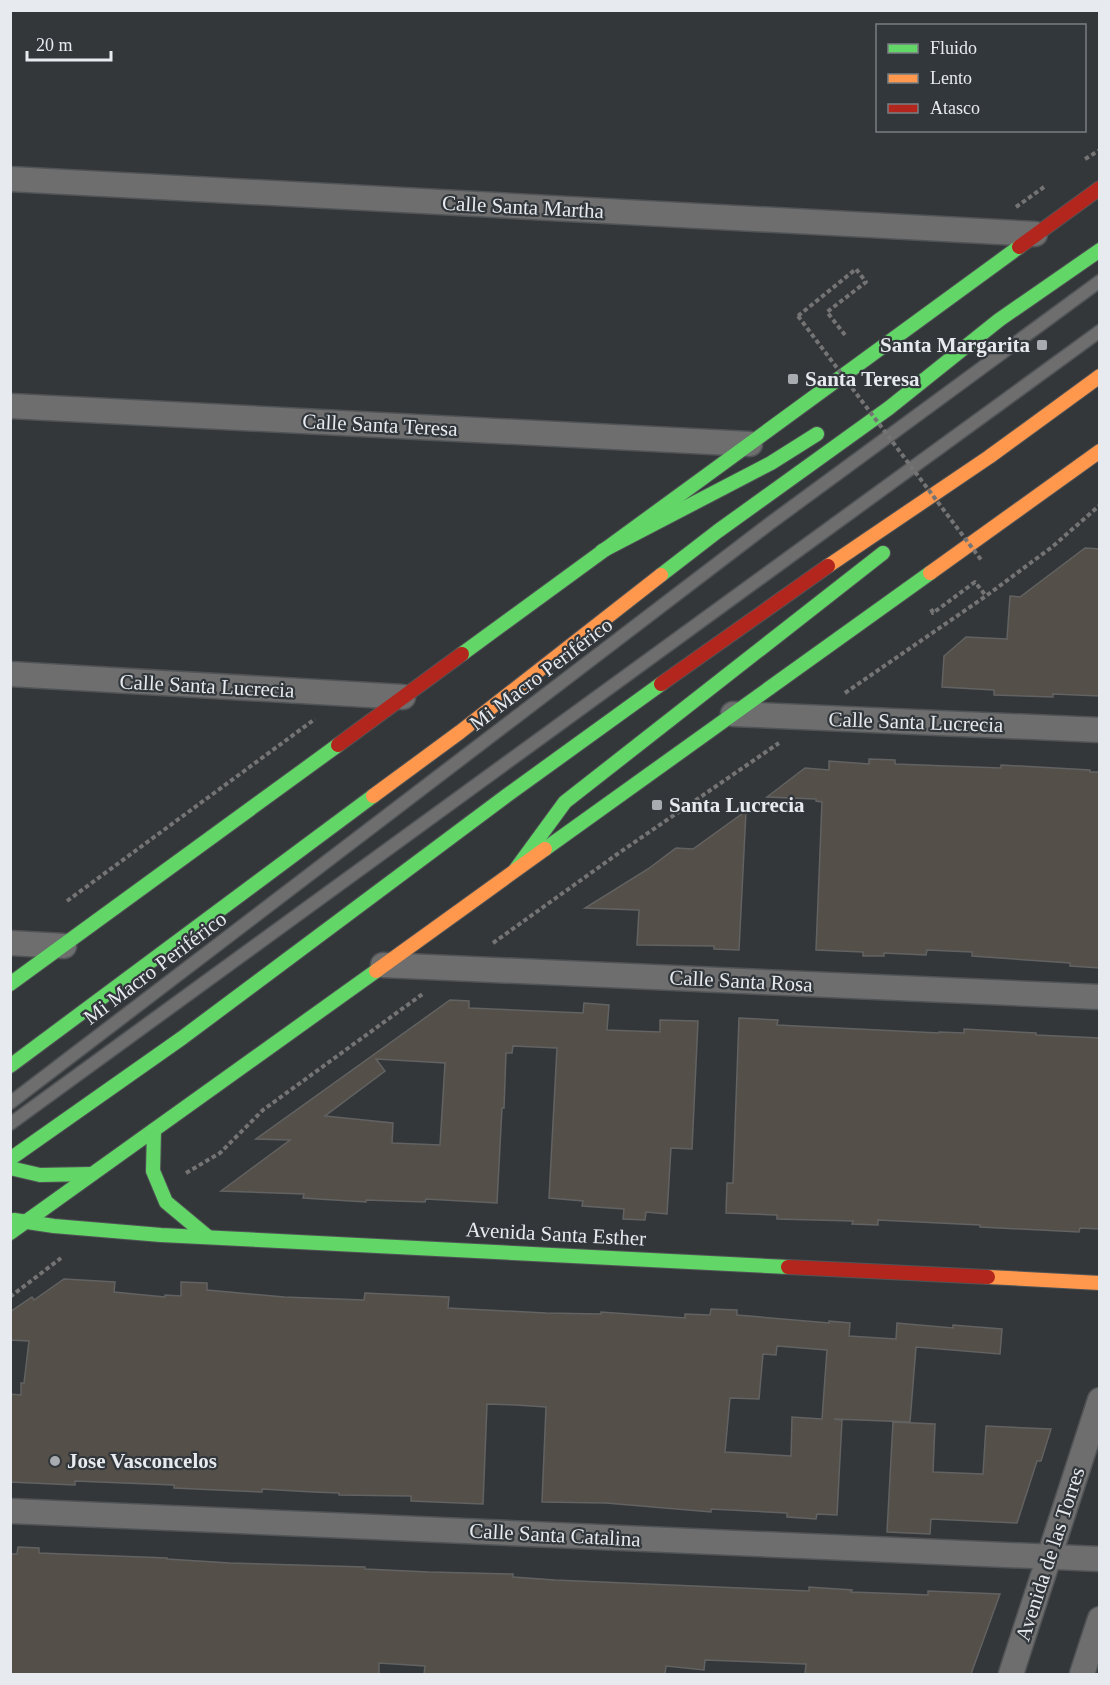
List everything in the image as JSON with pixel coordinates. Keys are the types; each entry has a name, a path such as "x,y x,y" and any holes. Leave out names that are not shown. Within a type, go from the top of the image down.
{"main road":[{"path":"10,984 1100,188"},
{"path":"900,382 999,320 1100,250"},
{"path":"10,1066 451,739 718,531 889,408 999,320"},
{"path":"10,1159 182,1038 506,796 780,599 989,457 1100,376"},
{"path":"602,551 771,463 830,426"},
{"path":"10,1233 1095,457"},
{"path":"907,528 936,493"},
{"path":"516,870 565,801 893,545"},
{"path":"154,1130 153,1171 166,1202 208,1237"},
{"path":"10,1168 50,1177 92,1174"},
{"path":"10,1214 26,1222"},
{"name":"Avenida Santa Esther","path":"10,1220 54,1226 208,1237 1100,1283"}],"street":[{"name":"Calle Santa Martha","path":"10,179 1035,234"},
{"name":"Calle Santa Teresa","path":"10,406 750,444"},
{"name":"Calle Santa Lucrecia","path":"10,674 403,697"},
{"name":"Calle Santa Lucrecia","path":"733,714 1100,730"},
{"path":"10,943 64,946"},
{"name":"Calle Santa Rosa","path":"383,965 1100,997"},
{"name":"Avenida de las Torres","path":"1011,1674 1100,1400"},
{"name":"Calle Santa Catalina","path":"10,1511 1100,1559"},
{"path":"1082,1674 1100,1619"}],"lane":[{"name":"Mi Macro Periférico","path":"10,1103 769,524 1100,281"},
{"name":"Mi Macro Periférico","path":"10,1124 1100,331"}],"path":[{"path":"845,335 827,312 866,282 856,269 798,316 982,561"},
{"path":"815,718 849,689 959,615 1052,547 1100,504"},
{"path":"160,1188 220,1153 263,1110 616,855 780,743"}],"building":[{"path":"1085,548 1100,549 1100,696 994,695 994,690 942,687 944,656 966,637 1007,639 1010,596 1020,597"},
{"path":"869,759 895,760 895,764 1001,768 1001,765 1100,772 1100,968 1070,966 1070,963 972,956 972,952 927,950 926,955 884,953 884,956 863,956 863,952 816,950 822,802 816,799 767,797 805,768 829,770 829,761 869,764"},
{"path":"746,811 739,950 714,949 714,946 637,945 639,910 585,908 648,869 676,848 693,849"},
{"path":"450,1000 469,1001 469,1008 583,1013 584,1003 609,1005 607,1030 660,1032 660,1020 698,1021 692,1149 671,1148 667,1214 646,1212 645,1220 623,1219 624,1209 582,1206 583,1201 549,1198 557,1048 513,1046 512,1053 506,1053 497,1203 426,1199 425,1202 366,1200 366,1202 303,1198 304,1194 221,1191 290,1140 256,1139","holes":["376,1059 445,1063 440,1145 392,1143 393,1123 325,1116 385,1071"]},
{"path":"739,1018 778,1020 777,1025 939,1033 964,1033 964,1029 1100,1038 1100,1229 1080,1228 1079,1232 878,1220 878,1225 852,1224 853,1221 777,1219 777,1215 726,1213 727,1183 733,1183"},
{"path":"64,1279 115,1282 114,1292 165,1297 165,1295 181,1296 181,1282 207,1283 207,1290 284,1297 364,1300 365,1293 449,1297 448,1308 546,1313 601,1314 601,1312 685,1318 685,1314 710,1315 711,1309 737,1310 737,1315 850,1323 849,1336 896,1339 897,1323 1002,1329 1000,1354 916,1347 910,1422 834,1419 842,1420 837,1515 817,1514 816,1519 787,1517 787,1513 711,1509 711,1512 606,1503 542,1502 546,1407 516,1405 487,1404 483,1504 411,1501 411,1496 339,1495 339,1493 262,1489 262,1492 174,1488 174,1485 75,1481 75,1485 10,1482 10,1394 21,1395 29,1341 10,1340 10,1312 32,1297 34,1300","holes":["777,1346 827,1350 822,1419 792,1417 791,1456 725,1452 730,1398 759,1399 763,1354 776,1355"]},
{"path":"893,1422 935,1424 933,1472 983,1474 986,1426 1051,1429 1041,1461 1037,1461 1017,1523 931,1519 930,1534 887,1532"},
{"path":"18,1547 39,1548 39,1553 513,1574 513,1577 555,1580 809,1591 809,1587 852,1590 851,1592 928,1595 928,1591 1000,1594 971,1674 805,1674 806,1664 705,1660 704,1670 666,1666 665,1674 424,1674 425,1666 379,1663 379,1674 10,1674 10,1554 17,1554"}],"traffic: fast":[{"path":"462,654 1019,247"},
{"path":"661,575 718,531 889,408 999,320 1100,250"},
{"path":"602,551 771,463 817,434"},
{"path":"516,869 565,802 883,553"},
{"path":"545,849 930,573"},
{"path":"10,1159 182,1038 506,796 661,684"},
{"path":"10,984 338,745"},
{"path":"10,1066 373,796"},
{"path":"10,1233 376,971"},
{"path":"154,1130 153,1171 166,1202 208,1237"},
{"path":"10,1168 40,1175 92,1174"},
{"path":"14,1220 54,1226 161,1235 788,1267"}],"traffic: slow":[{"path":"828,566 989,457 1100,376"},
{"path":"930,573 1100,451"},
{"path":"373,796 460,732 661,575"},
{"path":"376,971 545,849"},
{"path":"988,1277 1100,1283"}],"traffic: jam":[{"path":"1019,247 1100,188"},
{"path":"661,684 828,566"},
{"path":"338,745 462,654"},
{"path":"788,1267 988,1277"}],"place":[{"name":"Santa Margarita","path":"1042,345"},
{"name":"Santa Teresa","path":"793,379"},
{"name":"Santa Lucrecia","path":"657,805"},
{"name":"Jose Vasconcelos","path":"55,1461"}]}
